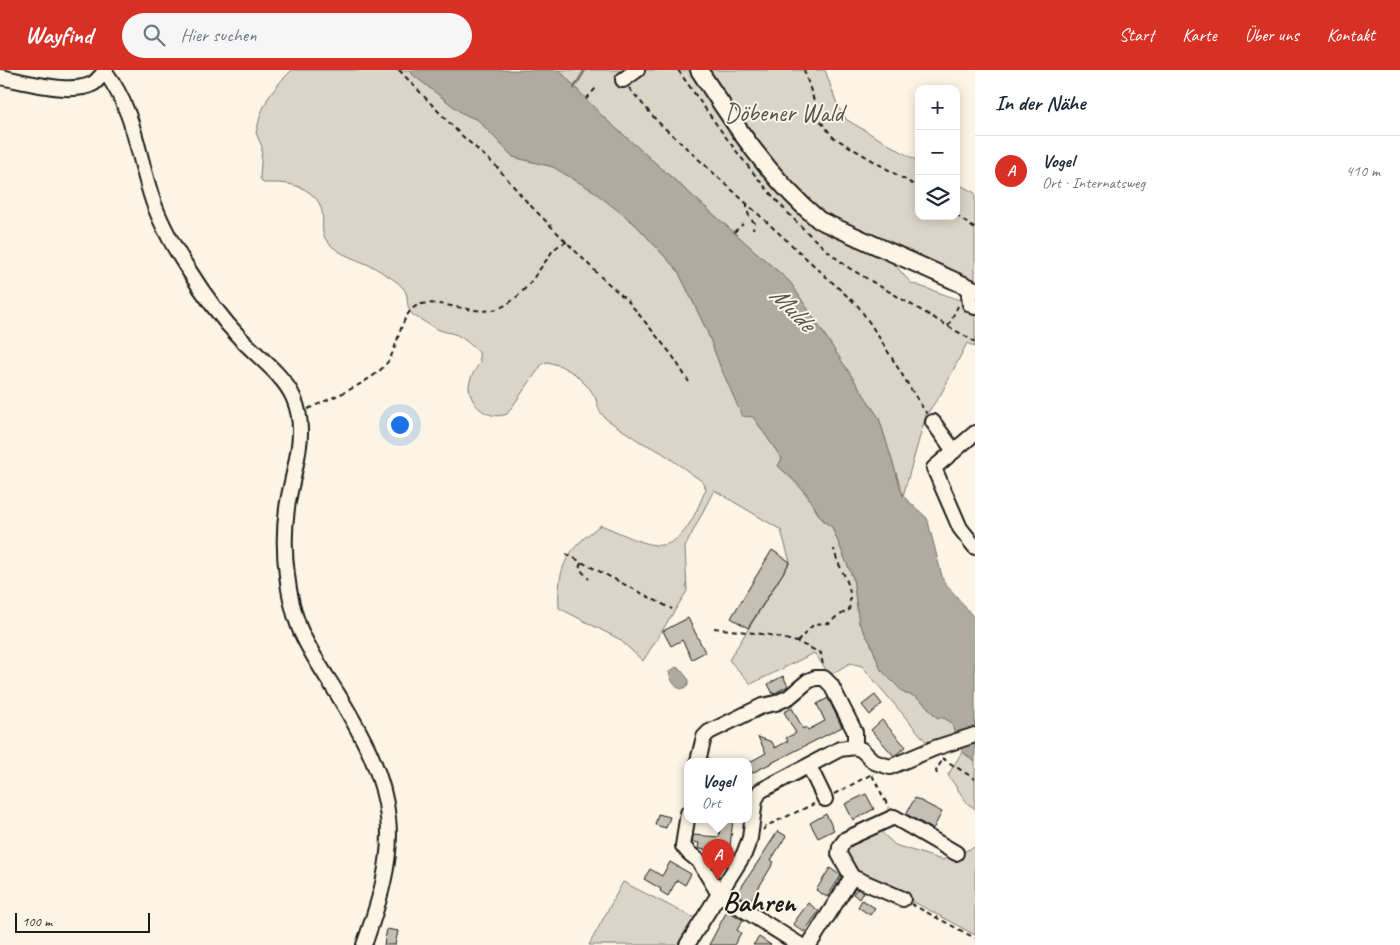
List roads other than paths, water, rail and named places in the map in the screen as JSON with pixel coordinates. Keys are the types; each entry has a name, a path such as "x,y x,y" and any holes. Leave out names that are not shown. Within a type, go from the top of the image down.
{"main road":[{"path":"699,70 751,147 801,205 819,220 971,288"}],"street":[{"path":"623,80 637,70"},
{"path":"0,77 53,87 74,88 93,83 104,71 122,98 129,114 151,196 169,238 186,267 221,316 294,397 299,414 301,433 285,521 285,558 294,614 310,650 359,729 373,760 385,797 388,819 389,842 381,888 364,945"},
{"path":"971,288 970,304 975,307"},
{"path":"932,422 954,451"},
{"path":"975,433 934,468 960,528 975,547"},
{"path":"699,758 704,737 709,732 762,706 776,703 789,697 808,681 815,678 824,678 831,685 855,732 855,747"},
{"path":"752,823 755,800 760,791 840,749 855,747 862,750 874,762 890,767 932,749 975,735"},
{"path":"809,766 825,799"},
{"path":"903,899 852,877 839,854 840,847 846,839 894,817 956,853"},
{"path":"686,823 683,846 699,860 719,894 800,945"},
{"path":"687,945 744,854 750,838 752,823"},
{"path":"809,945 852,877"}],"water":[{"name":"Mulde","path":"410,70 559,70 600,114 790,282 879,418 903,496 927,518 943,580 975,619 975,762 958,747 952,723 944,718 936,717 919,699 905,694 881,670 871,644 859,623 853,578 832,527 820,516 803,489 778,466 782,459 753,417 742,416 707,331 678,271 636,225 592,190 553,167 513,157 478,120 462,113 413,75"},
{"path":"676,667 689,680 687,687 681,689 673,683 669,672"}],"waterway":[{"path":"574,88 585,70"}],"place":[{"name":"Vogel","path":"718,880"}],"district":[{"name":"Bahren","path":"759,901"}],"park label":[{"name":"Döbener Wald","path":"784,112"}]}
